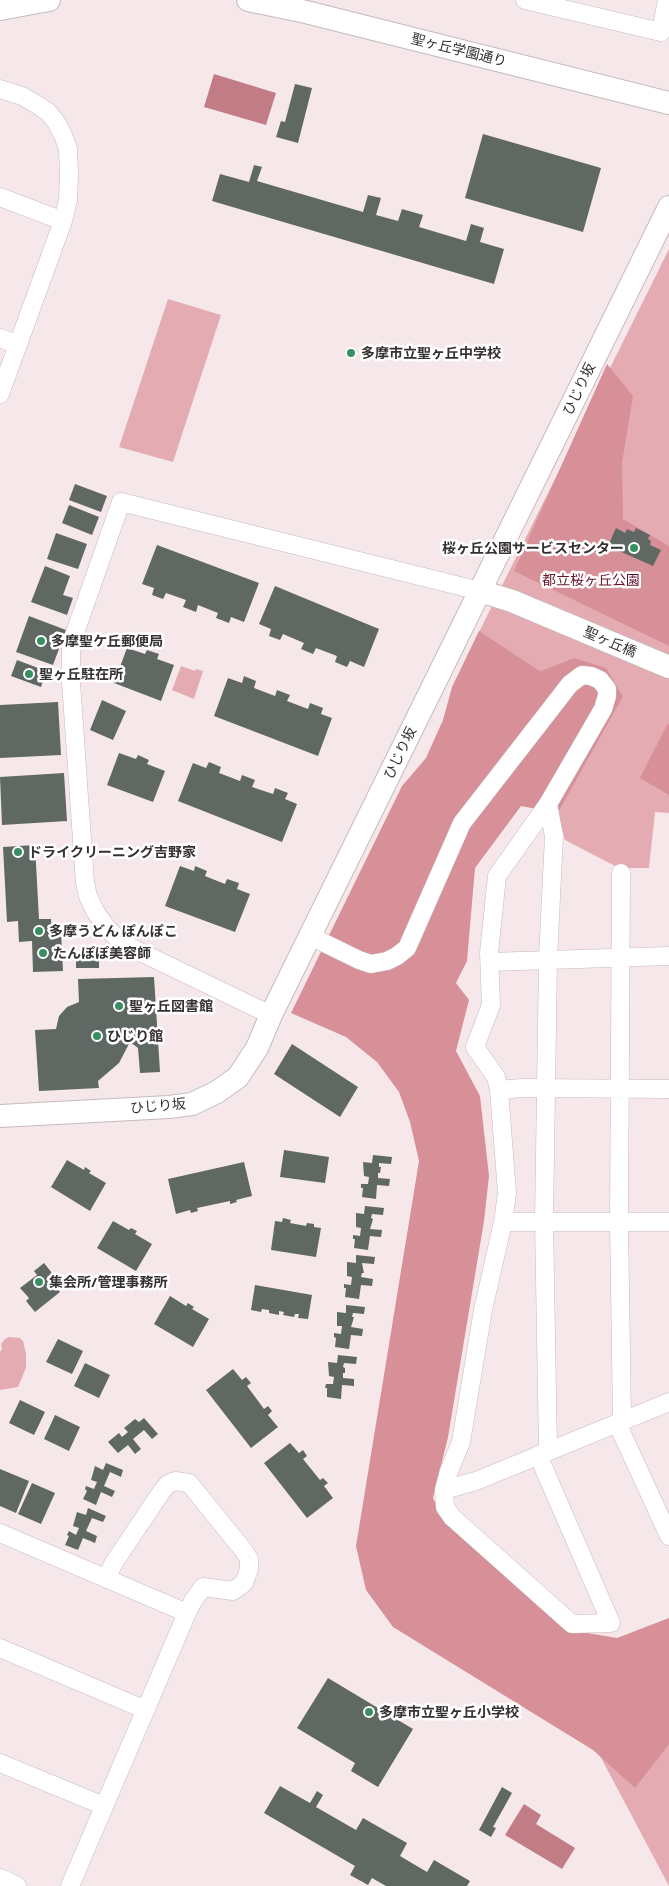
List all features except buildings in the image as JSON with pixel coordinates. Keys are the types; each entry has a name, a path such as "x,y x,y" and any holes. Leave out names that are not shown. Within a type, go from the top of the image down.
{"street":[{"path":"0,9 49,0"},
{"name":"聖ヶ丘学園通り","path":"248,0 307,6 669,103"},
{"path":"525,0 661,32 667,0"},
{"path":"0,89 22,96 48,112 64,135 68,149 69,175 68,200 63,221 0,394"},
{"path":"0,197 63,221"},
{"name":"ひじり坂","path":"0,1116 170,1107 192,1104 217,1092 238,1077 257,1048 271,1015 669,206"},
{"path":"0,338 18,345"},
{"path":"271,1015 126,945 106,927 88,896 85,883 71,682 71,644 121,502 480,591"},
{"name":"聖ヶ丘橋","path":"480,591 496,594 669,667"},
{"path":"310,936 371,964 387,961 397,956 406,948 462,822 570,684 582,675 600,680 607,689 608,696 603,710 548,804 496,876 490,962 491,1005 475,1047 496,1077 499,1090 507,1193 503,1222 483,1310 461,1442 449,1471 444,1490 445,1507 452,1517 572,1624 611,1623 543,1453 548,959 554,836 548,804"},
{"path":"621,872 620,1422 669,1536"},
{"path":"490,962 669,956"},
{"path":"499,1090 669,1089"},
{"path":"503,1222 669,1222"},
{"path":"444,1490 476,1481 669,1402"},
{"path":"70,1886 193,1600 203,1587 233,1591 244,1583 249,1569 249,1559 189,1483 175,1481 168,1484 162,1491 113,1564 107,1578"},
{"path":"0,1533 187,1613"},
{"path":"0,1648 146,1710"},
{"path":"0,1763 104,1806"},
{"path":"0,1878 18,1886"}],"green space":[{"name":"都立桜ヶ丘公園","path":"669,249 669,813 655,812 649,868 619,868 565,840 558,813 623,697 574,658 540,671 479,632"},
{"path":"168,299 221,315 173,462 119,447"},
{"path":"607,364 633,396 622,463 623,519 669,546 669,646 514,571"},
{"path":"479,631 540,671 574,658 606,668 623,697 558,813 521,806 475,868 467,961 456,983 469,1000 456,1051 480,1096 489,1176 484,1221 448,1437 433,1498 438,1509 570,1630 617,1638 669,1618 669,1744 635,1788 593,1750 393,1627 366,1590 356,1546 419,1161 410,1122 399,1092 377,1062 346,1037 291,1013 402,786 426,758 443,720 452,687"},
{"path":"181,666 195,671 196,669 203,671 194,699 172,690"},
{"path":"669,724 669,795 640,778"},
{"path":"9,1337 20,1338 23,1341 26,1354 26,1368 18,1387 0,1390 1,1344"},
{"path":"669,1728 669,1886 599,1754"}],"shaded area":[{"path":"214,74 276,93 266,125 204,107"},
{"path":"524,1804 541,1815 536,1824 575,1848 562,1869 505,1835"}],"place":[{"name":"多摩市立聖ヶ丘中学校","path":"351,353"},
{"name":"桜ヶ丘公園サービスセンター","path":"634,548"},
{"name":"多摩聖ケ丘郵便局","path":"41,641"},
{"name":"聖ヶ丘駐在所","path":"29,674"},
{"name":"ドライクリーニング吉野家","path":"18,852"},
{"name":"多摩うどん ぽんぽこ","path":"39,931"},
{"name":"たんぽぽ美容師","path":"43,953"},
{"name":"聖ヶ丘図書館","path":"119,1006"},
{"name":"ひじり館","path":"97,1036"},
{"name":"集会所/管理事務所","path":"39,1282"},
{"name":"多摩市立聖ヶ丘小学校","path":"369,1712"}]}
